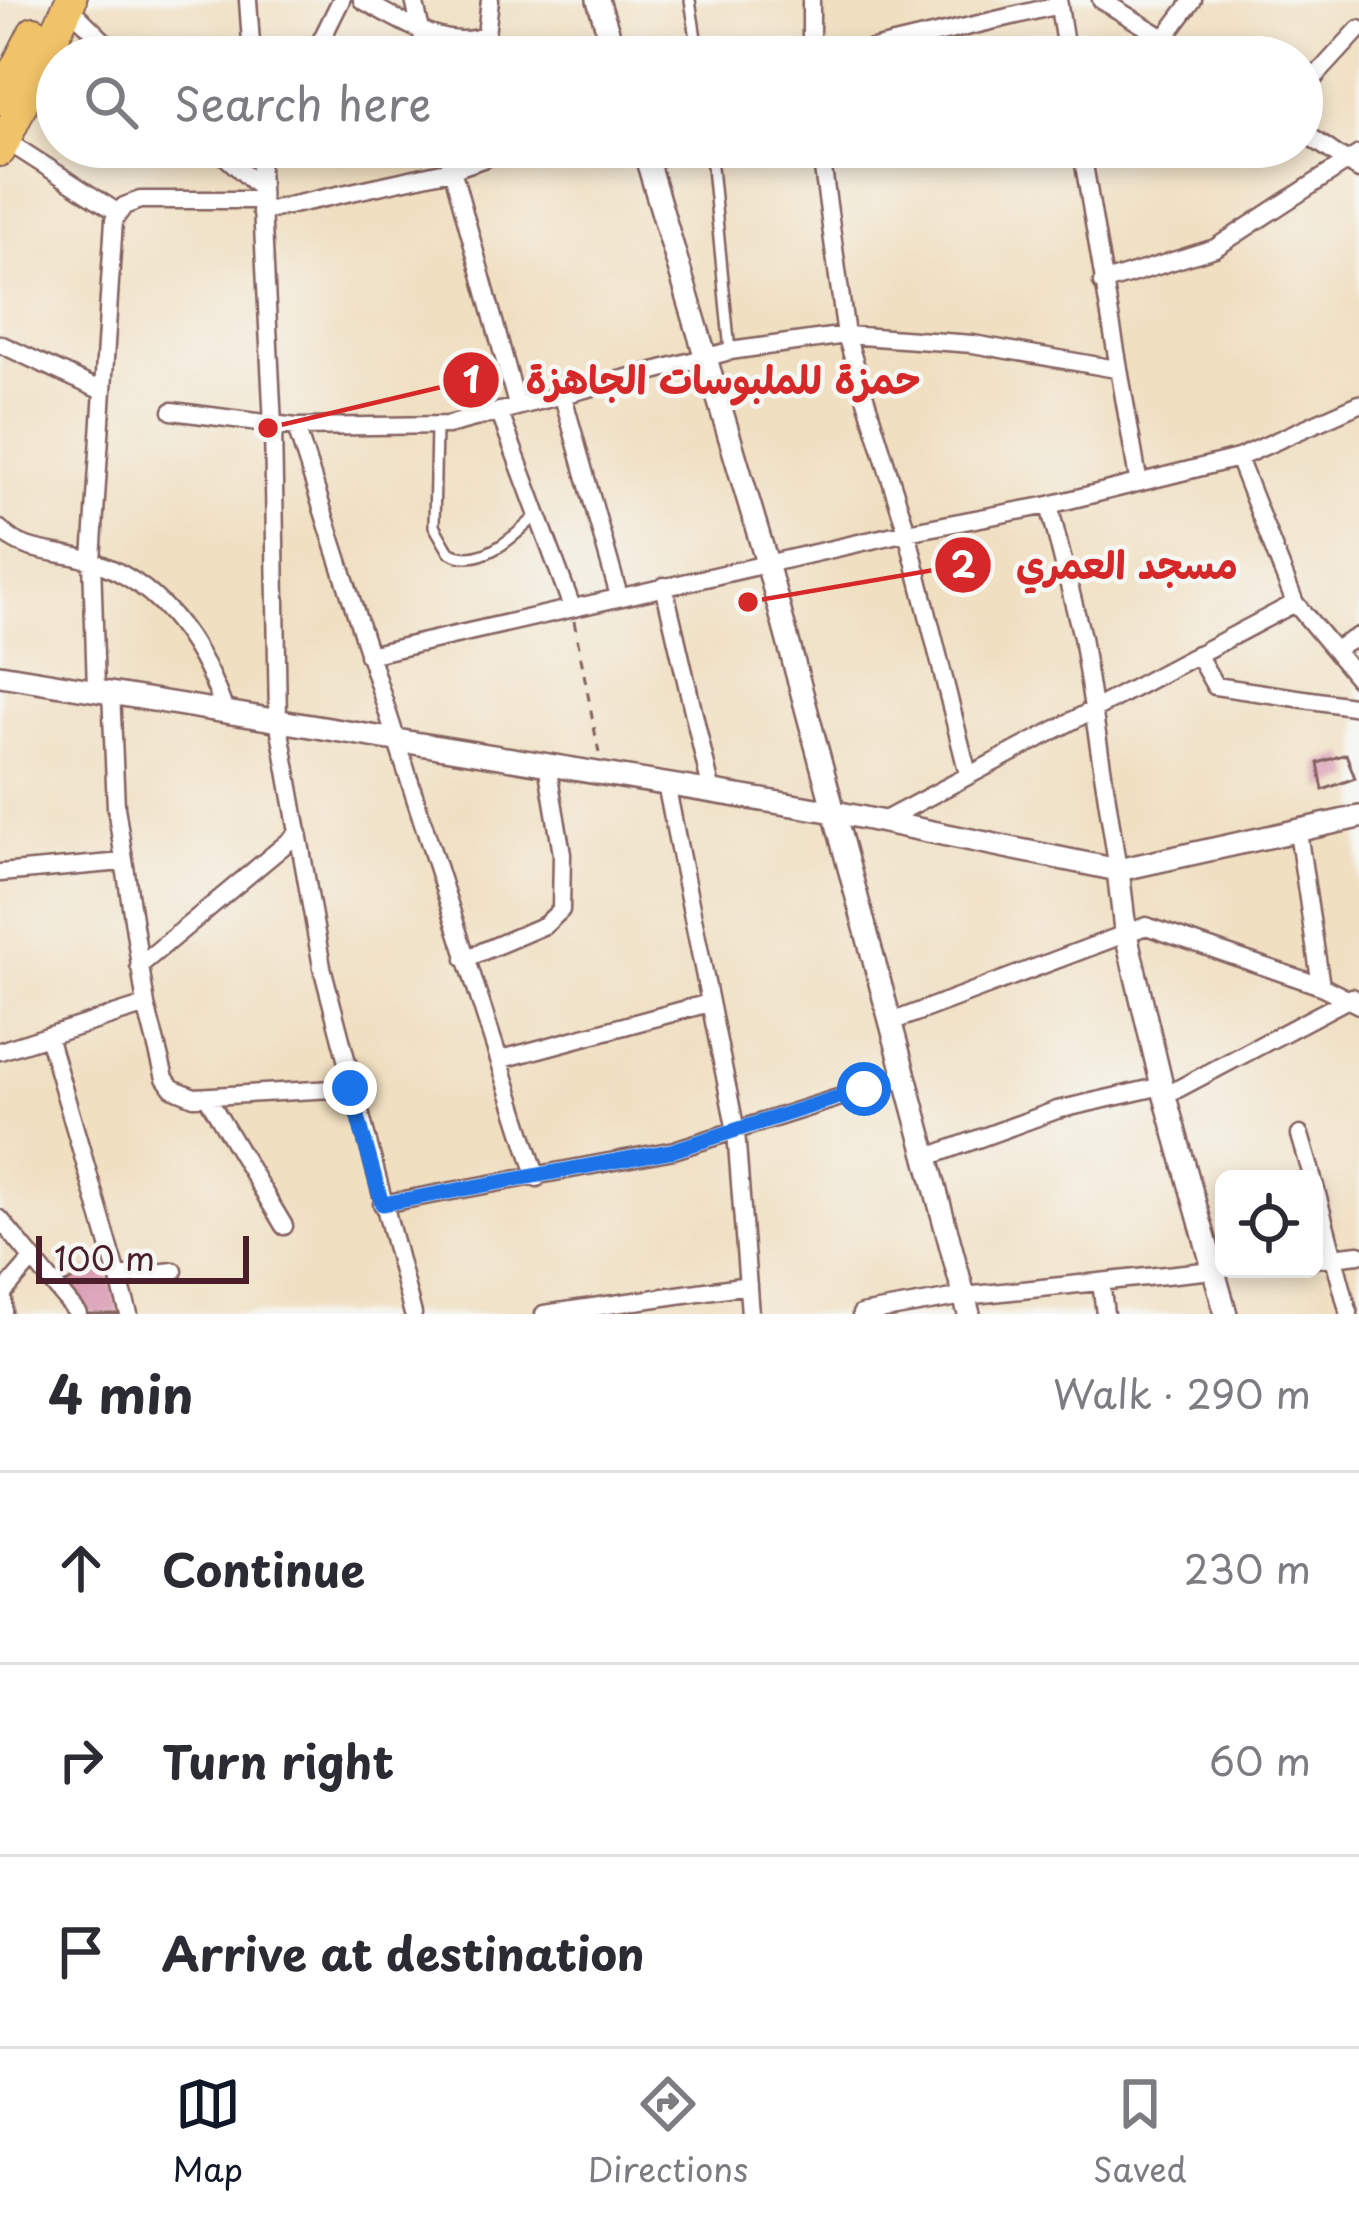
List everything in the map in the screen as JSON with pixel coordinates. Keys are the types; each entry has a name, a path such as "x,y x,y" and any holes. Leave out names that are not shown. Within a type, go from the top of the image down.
{"highway":[{"path":"41,36 63,2"},
{"path":"49,36 63,2"},
{"path":"0,99 36,44"},
{"path":"2,146 36,66"}],"street":[{"path":"248,0 251,36"},
{"path":"323,36 341,0"},
{"path":"362,0 422,31 447,36"},
{"path":"414,0 423,36"},
{"path":"484,36 490,0"},
{"path":"598,0 609,36"},
{"path":"811,0 811,36"},
{"path":"1101,0 1166,36 1193,0"},
{"path":"63,2 98,36"},
{"path":"924,36 1058,3 1064,36"},
{"path":"1323,69 1359,29"},
{"path":"1102,283 1215,248 1355,162 1323,143"},
{"path":"2,146 36,166"},
{"path":"40,168 117,212"},
{"path":"235,168 261,193"},
{"path":"260,168 273,425 278,720 322,967 412,1314"},
{"path":"261,193 267,168"},
{"path":"117,212 150,199 261,193 457,168"},
{"path":"652,168 719,354 767,563 967,1305"},
{"path":"823,168 846,335 907,532 968,774"},
{"path":"1084,168 1138,479"},
{"path":"451,170 508,408 538,514 572,607"},
{"path":"117,212 92,560 123,862 146,1005 165,1078 179,1093 207,1097 350,1088"},
{"path":"172,411 296,427 436,425 719,354 846,335 974,344 1116,369"},
{"path":"0,344 102,391"},
{"path":"562,393 619,596"},
{"path":"368,655 907,532 1049,505 1138,479 1238,458 1359,404"},
{"path":"296,427 537,1178"},
{"path":"1238,458 1295,604 1359,680"},
{"path":"1049,505 1076,602 1128,925 1169,1088 1215,1240"},
{"path":"0,529 13,542 92,560 160,599 209,666 225,711"},
{"path":"664,586 712,792"},
{"path":"879,823 1295,604"},
{"path":"1334,650 1359,636"},
{"path":"1197,654 1215,686 1359,707"},
{"path":"0,675 835,812 1118,870 1359,817"},
{"path":"465,958 545,925 561,910 562,854 547,765"},
{"path":"666,784 736,1131 750,1314"},
{"path":"1298,832 1321,986"},
{"path":"139,966 299,833"},
{"path":"0,872 123,862"},
{"path":"894,1021 1128,925 1173,932 1356,999"},
{"path":"928,1157 1057,1110 1169,1088 1356,999"},
{"path":"502,1059 709,1003"},
{"path":"0,1051 146,1005"},
{"path":"48,1036 129,1314"},
{"path":"382,1204 537,1178 736,1131 907,1076"},
{"path":"207,1097 284,1226"},
{"path":"1300,1135 1310,1170"},
{"path":"0,1219 78,1314"},
{"path":"1349,1314 1323,1258 1359,1254"},
{"path":"3,1314 3,1293 31,1261"},
{"path":"861,1314 967,1305 1215,1267"},
{"path":"118,1277 174,1271"},
{"path":"1224,1278 1226,1314"},
{"path":"1227,1278 1240,1314"},
{"path":"1101,1282 1105,1314"},
{"path":"544,1314 748,1285"}],"lane":[{"path":"690,0 696,36"},
{"path":"711,168 719,354"},
{"path":"436,425 434,526 442,546 459,557 472,557 511,539 538,514"}],"path":[{"path":"572,607 602,774"}],"building":[{"path":"1346,754 1355,778 1323,790 1318,763"},
{"path":"95,1266 107,1266 121,1314 84,1314 63,1286"}],"place":[{"name":"حمزة للملبوسات الجاهزة","path":"268,428"},
{"name":"مسجد العمري","path":"748,602"}],"route":[{"path":"350,1088 382,1204 674,1150 864,1089"}]}
